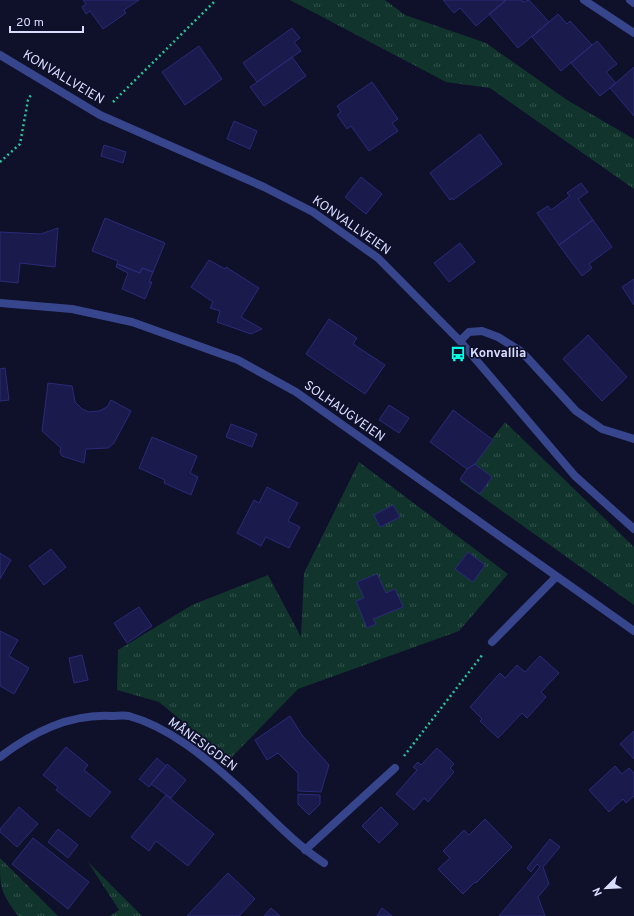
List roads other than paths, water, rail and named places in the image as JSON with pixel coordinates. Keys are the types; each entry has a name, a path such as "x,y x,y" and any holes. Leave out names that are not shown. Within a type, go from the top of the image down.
{"street":[{"path":"584,0 634,33"},
{"name":"KONVALLVEIEN","path":"0,55 100,115 257,184 313,212 378,258 460,341 575,476 634,529"},
{"name":"SOLHAUGVEIEN","path":"0,303 72,309 132,322 238,360 296,392 634,631"},
{"path":"460,341 469,332 482,330 498,337 522,352 576,411 602,429 634,439"},
{"path":"492,642 556,577"},
{"name":"MÅNESIGDEN","path":"0,757 36,733 59,723 92,715 128,716 159,728 191,749 235,784 305,850 324,862"},
{"path":"305,850 395,768"}],"place":[{"name":"Konvallia","path":"458,354"}]}
